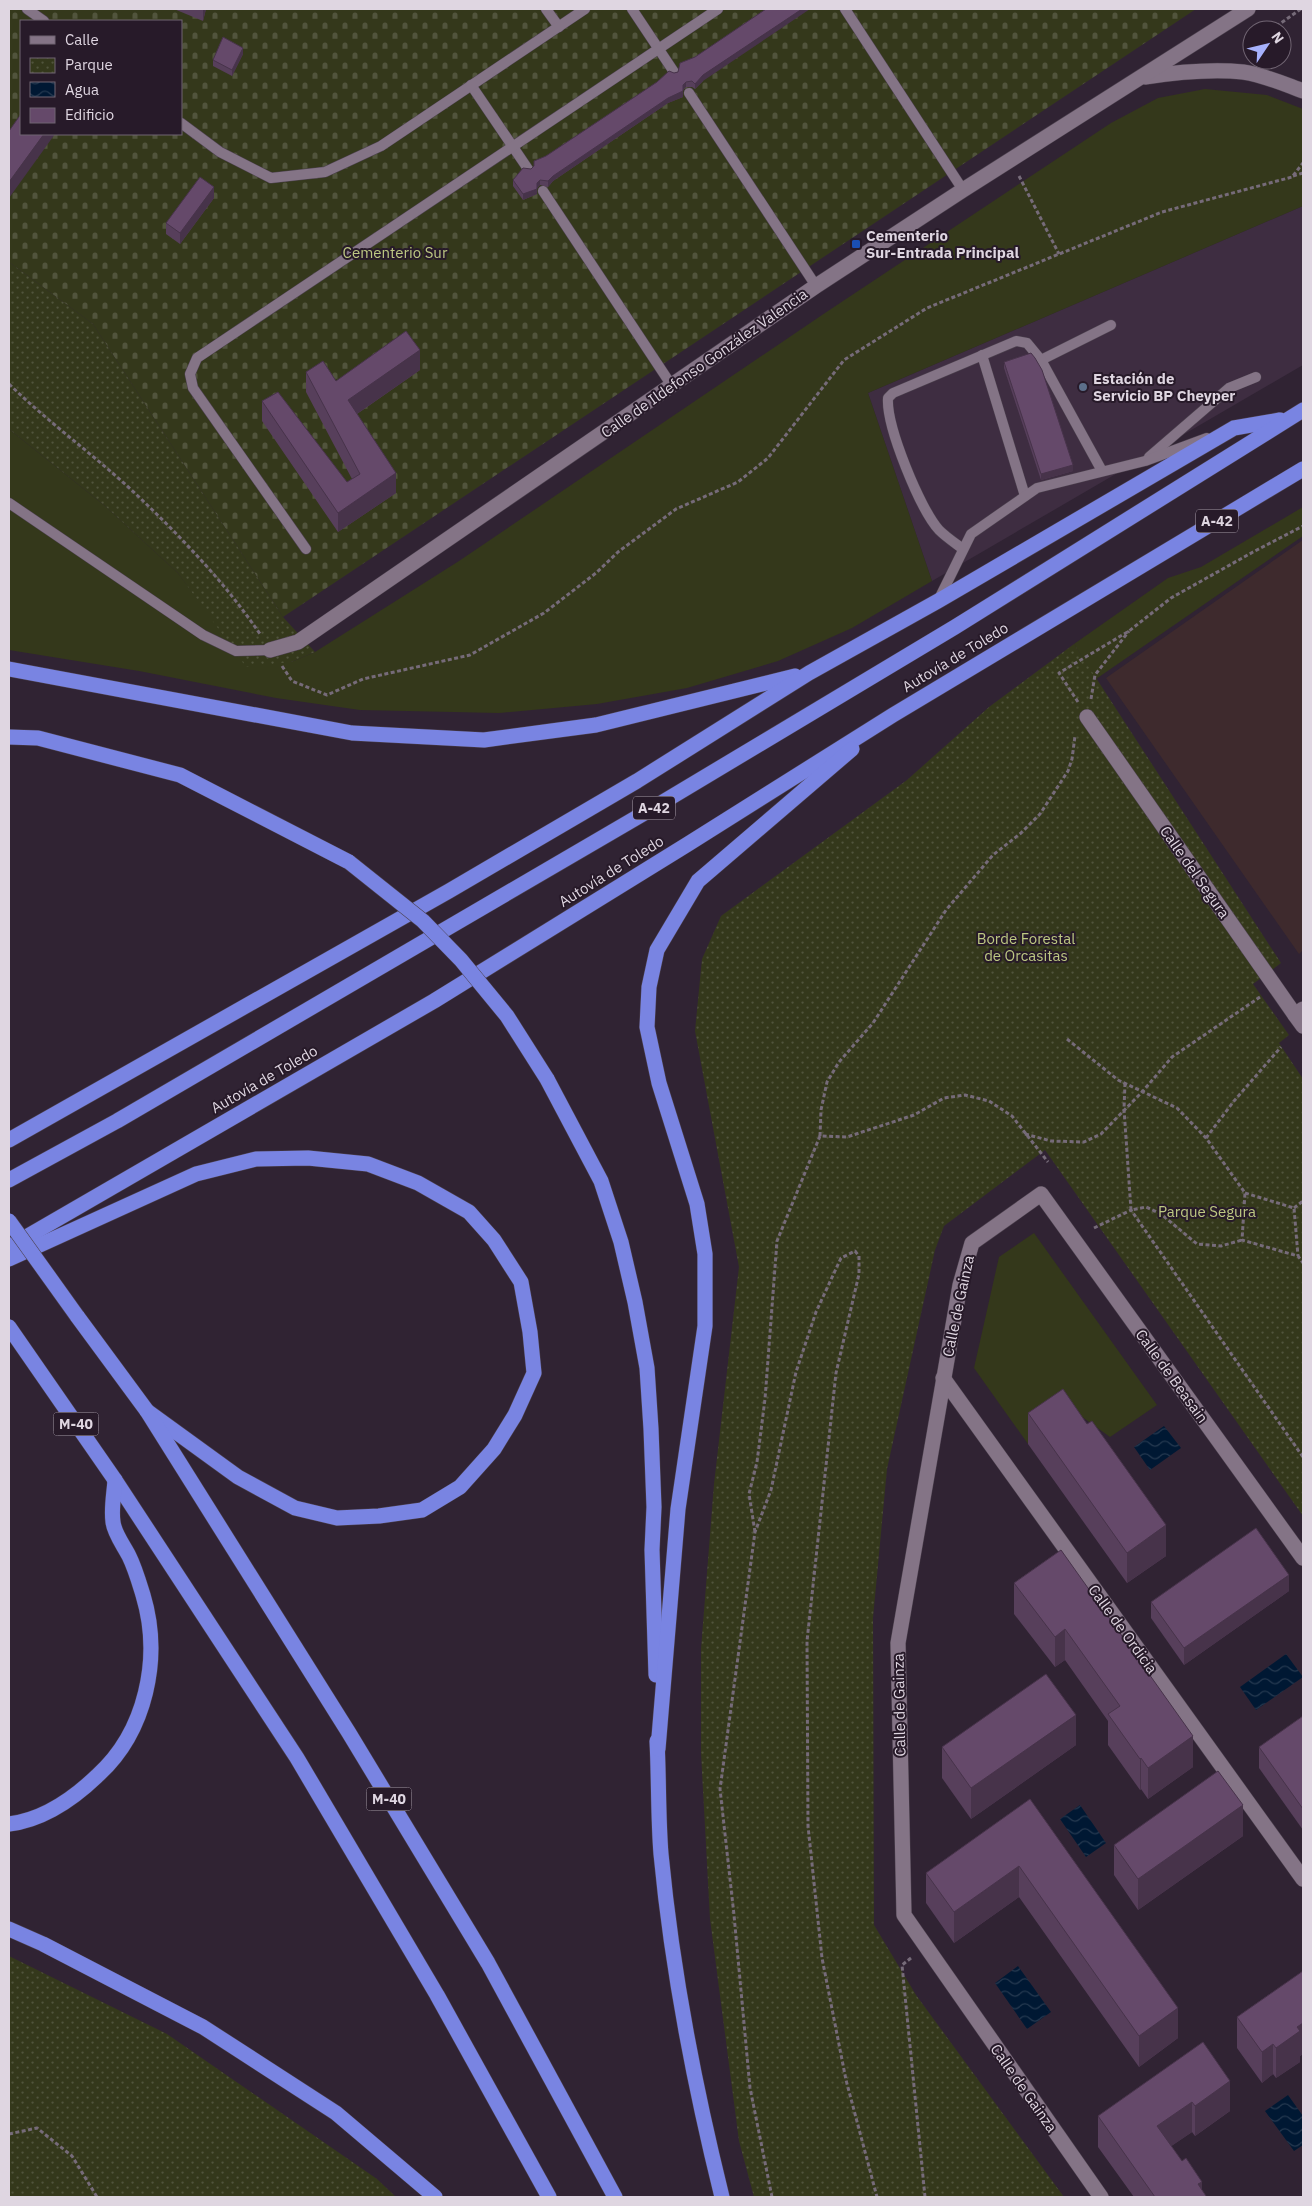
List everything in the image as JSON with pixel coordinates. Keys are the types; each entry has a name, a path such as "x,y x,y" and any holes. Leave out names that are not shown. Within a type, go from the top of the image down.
{"highway":[{"name":"Autovía de Toledo","path":"9,1180 117,1122 653,808 963,621 1303,410"},
{"path":"9,1140 457,886 636,781 809,673 938,601 1234,428 1289,418"},
{"name":"Autovía de Toledo","path":"9,1247 434,1000 688,844 893,714 1303,469"},
{"path":"9,669 352,733 484,740 596,725 809,673"},
{"path":"658,1749 678,1509 705,1326 705,1254 697,1204 659,1083 647,1027 649,987 657,950 698,881 893,714"},
{"path":"9,737 38,738 180,775 350,862 423,921 461,960 507,1016 547,1079 601,1181 621,1242 635,1302 646,1368 654,1507 652,1550 661,1853 675,1974 701,2111 722,2197"},
{"path":"9,1259 196,1174 256,1160 308,1158 368,1164 418,1183 470,1212 494,1240 521,1282 530,1332 534,1373 515,1415 494,1449 460,1487 422,1510 380,1516 337,1518 295,1508 238,1477 147,1411"},
{"name":"M-40","path":"9,1221 147,1411 349,1733 488,1963 615,2197"},
{"name":"M-40","path":"9,1327 115,1480 302,1767 437,1994 549,2197"},
{"path":"9,1824 26,1822 76,1796 110,1764 132,1732 147,1689 150,1670 149,1623 144,1597 130,1559 113,1523 115,1480"},
{"path":"9,1929 43,1944 202,2027 336,2113 435,2197"}],"street":[{"name":"Calle de Ildefonso González Valencia","path":"270,650 298,642 816,286 1248,9"},
{"name":"Calle de Ildefonso González Valencia","path":"1140,77 1185,72 1244,72 1265,77 1303,91"},
{"name":"Calle del Segura","path":"1088,717 1301,1017"},
{"name":"Calle de Gainza","path":"1041,1194 972,1244 960,1285 898,1643 904,1916 1101,2197"},
{"name":"Calle de Beasain","path":"1041,1194 1303,1558"},
{"name":"Calle de Ordicia","path":"944,1378 1303,1879"}],"lane":[{"path":"27,9 43,20"},
{"path":"546,9 559,27"},
{"path":"182,124 220,152 271,178 325,172 381,146 585,9"},
{"path":"632,9 674,72"},
{"path":"306,549 193,388 190,374 197,358 718,9"},
{"path":"845,9 963,190"},
{"path":"471,85 528,169"},
{"path":"689,93 816,286"},
{"path":"543,191 672,386"},
{"path":"1041,360 1111,325"},
{"path":"963,549 940,530 924,510 909,475 887,410 888,398 894,393 1016,341 1027,344 1041,360 1102,471"},
{"path":"982,355 1025,496"},
{"path":"1145,461 1229,388 1256,377"},
{"path":"938,601 971,534 1037,488 1145,461 1234,428"},
{"path":"9,503 203,634 236,651 270,650"}],"path":[{"path":"1285,20 1301,9"},
{"path":"1011,160 1060,254"},
{"path":"1292,177 1303,163"},
{"path":"9,384 36,411 138,496 214,574 292,680 327,694 364,678 470,655 544,613 596,574 618,552 676,509 738,482 768,458 844,360 926,308 1162,212 1303,173"},
{"path":"1088,717 1059,674 1129,631 1171,598 1303,526"},
{"path":"1088,717 1095,675 1129,631"},
{"path":"755,1532 749,1494 757,1462 765,1399 777,1241 820,1136 821,1110 827,1082 835,1068 873,1023 946,910 993,855 1021,833 1040,814 1068,771 1076,733"},
{"path":"1025,1134 1051,1141 1084,1142 1101,1134 1143,1091 1172,1057 1266,993"},
{"path":"1067,1040 1118,1080 1177,1108 1206,1138 1245,1193 1294,1208"},
{"path":"1206,1138 1234,1101 1281,1046"},
{"path":"1125,1083 1124,1109 1131,1210 1303,1457"},
{"path":"820,1136 847,1137 914,1115 944,1098 965,1095 988,1102 1012,1116 1048,1162"},
{"path":"1242,1240 1245,1193"},
{"path":"1294,1208 1303,1201"},
{"path":"1094,1228 1131,1210 1146,1207 1161,1214 1197,1244 1221,1246 1242,1240 1298,1256"},
{"path":"1294,1208 1298,1256 1303,1263"},
{"path":"772,2197 750,2088 720,1789 755,1532 771,1490 796,1372 816,1312 841,1258 855,1251 859,1256 859,1274 836,1374 807,1641 808,1826 822,1958 846,2080 877,2197"},
{"path":"925,2197 902,1965 926,1946"},
{"path":"9,2134 37,2128 72,2156 97,2197"}],"shaded area":[{"path":"1303,206 1303,365 932,581 868,393"},
{"path":"1303,540 1303,950 1299,954 1106,678"}],"green space":[{"name":"Cementerio Sur","path":"9,9 1196,9 283,617 93,324 9,262"},
{"path":"1205,89 1267,95 1303,109 1303,206 868,393 932,581 852,628 778,661 687,688 597,704 499,713 360,710 276,698 139,671 9,650 9,429 104,505 178,573 199,601 291,662 315,652 459,561 825,313 1111,123 1158,98"},
{"path":"9,262 93,324 283,617 315,652 291,662 246,667 178,573 104,505 9,429"},
{"path":"1303,507 1303,536 1096,679 1074,644 1168,578 1201,567"},
{"name":"Borde Forestal de Orcasitas","path":"1074,644 1281,963 1253,984 1289,1035 1279,1043 1303,1079 1303,1516 1045,1150 944,1226 935,1250 887,1469 873,1618 874,1925 916,1995 1064,2197 754,2197 739,2141 710,1919 701,1753 701,1649 714,1484 739,1267 695,1031 702,959 721,916 907,780 989,707"},
{"path":"1034,1233 1157,1405 1110,1437 1074,1411 1028,1444 974,1368 999,1257"},
{"path":"9,1956 167,2034 377,2179 396,2197 9,2197"}],"water":[{"path":"1164,1426 1181,1448 1150,1470 1134,1447"},
{"path":"1286,1654 1303,1677 1256,1710 1240,1687"},
{"path":"1080,1805 1106,1843 1086,1857 1060,1819"},
{"path":"1018,1966 1051,2012 1027,2029 995,1983"},
{"path":"1288,2095 1303,2116 1303,2145 1294,2151 1265,2111"}],"building":[{"path":"766,9 802,9 703,75 695,84 692,81 686,82 683,85 683,91 668,98 548,181 540,180 537,183 537,189 523,194 513,180 523,168 531,169 534,166 534,161 546,156 657,82 669,71 678,72 680,63 695,57"},
{"path":"223,37 243,48 232,70 213,60"},
{"path":"20,115 20,135 43,135 9,182 9,131"},
{"path":"200,177 214,187 180,233 166,223"},
{"path":"406,331 420,350 348,400 396,473 338,513 262,401 278,392 347,482 360,474 306,372 323,361 336,381"},
{"path":"1031,353 1042,370 1073,465 1041,474 1004,362"},
{"path":"1063,1389 1087,1424 1092,1421 1166,1525 1127,1553 1028,1413"},
{"path":"1256,1528 1289,1575 1184,1648 1151,1602"},
{"path":"1061,1550 1193,1736 1148,1768 1108,1714 1120,1706 1065,1629 1055,1637 1014,1583"},
{"path":"1046,1674 1076,1715 971,1788 942,1747"},
{"path":"1303,1716 1303,1809 1259,1747"},
{"path":"1218,1771 1243,1805 1138,1879 1114,1845"},
{"path":"1030,1799 1178,2008 1139,2036 1019,1866 954,1912 926,1873"},
{"path":"1303,1971 1303,2023 1297,2027 1300,2031 1276,2048 1273,2044 1262,2052 1237,2017"},
{"path":"1203,2042 1230,2081 1195,2106 1192,2102 1157,2126 1182,2161 1186,2158 1202,2182 1198,2184 1206,2196 1155,2197 1098,2116"}],"place":[{"name":"Cementerio Sur-Entrada Principal","path":"856,244"},
{"name":"Estación de Servicio BP Cheyper","path":"1083,387"}],"park label":[{"name":"Parque Segura","path":"1207,1211"}]}
